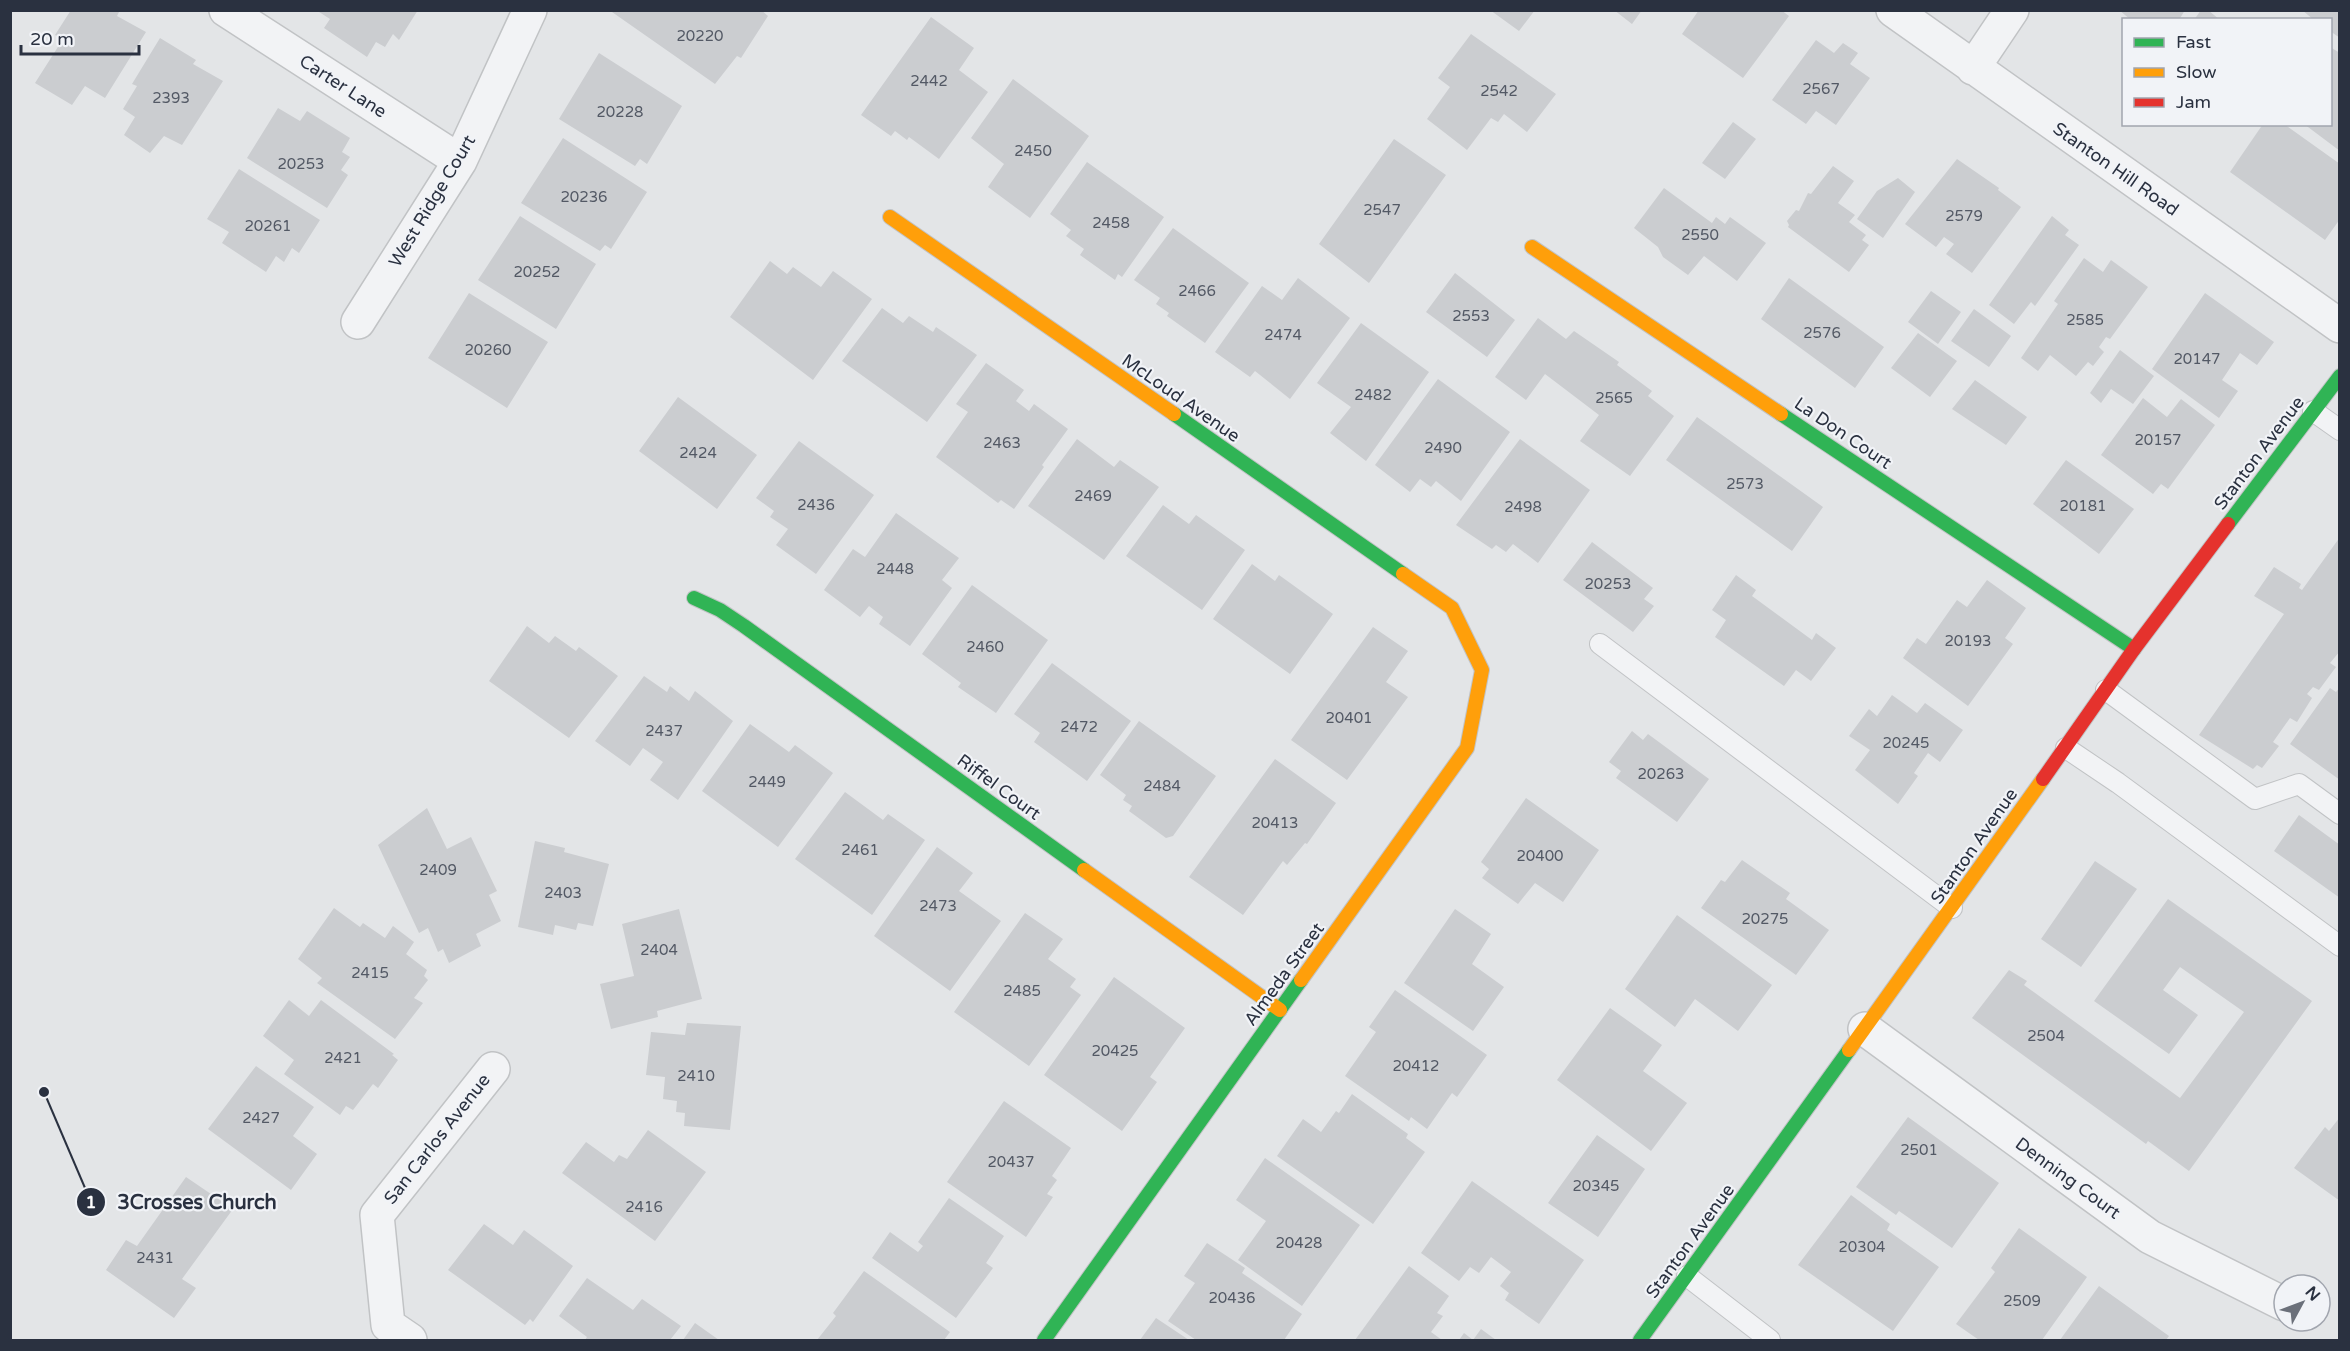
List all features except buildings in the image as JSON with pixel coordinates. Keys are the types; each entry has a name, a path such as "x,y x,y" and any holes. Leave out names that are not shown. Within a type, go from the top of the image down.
{"street":[{"name":"Carter Lane","path":"226,10 460,161"},
{"name":"West Ridge Court","path":"358,322 460,161 530,10"},
{"name":"Stanton Hill Road","path":"1893,10 2340,326"},
{"path":"1973,68 2012,10"},
{"name":"McLoud Avenue","path":"890,217 1452,608"},
{"name":"La Don Court","path":"1532,247 2134,649"},
{"name":"Stanton Avenue","path":"1640,1341 1952,908 2134,649 2340,376"},
{"name":"Riffel Court","path":"694,598 720,610 744,626 1280,1010"},
{"name":"Almeda Street","path":"1044,1341 1467,748 1482,670 1452,608"},
{"name":"Denning Court","path":"1865,1029 2150,1237 2272,1298"},
{"name":"San Carlos Avenue","path":"410,1341 388,1325 377,1215 493,1069"}],"lane":[{"path":"2313,411 2340,430"},
{"path":"1600,644 1952,908"},
{"path":"2106,690 2255,799 2299,784 2340,814"},
{"path":"2066,748 2118,783 2340,946"},
{"path":"1687,1276 1770,1341"}],"traffic: fast":[{"path":"2228,524 2340,376"},
{"path":"1174,414 1403,574"},
{"path":"1781,414 2134,649"},
{"path":"694,598 720,610 744,626 1084,870"},
{"path":"1044,1340 1301,980"},
{"path":"1640,1340 1849,1050"}],"traffic: slow":[{"path":"890,217 1174,414"},
{"path":"1532,247 1781,414"},
{"path":"1301,980 1467,748 1482,670 1452,608 1403,574"},
{"path":"1849,1050 2043,779"},
{"path":"1084,870 1280,1010"}],"traffic: jam":[{"path":"2043,779 2134,649 2228,524"}],"place":[{"name":"3Crosses Church","path":"44,1092"}]}
